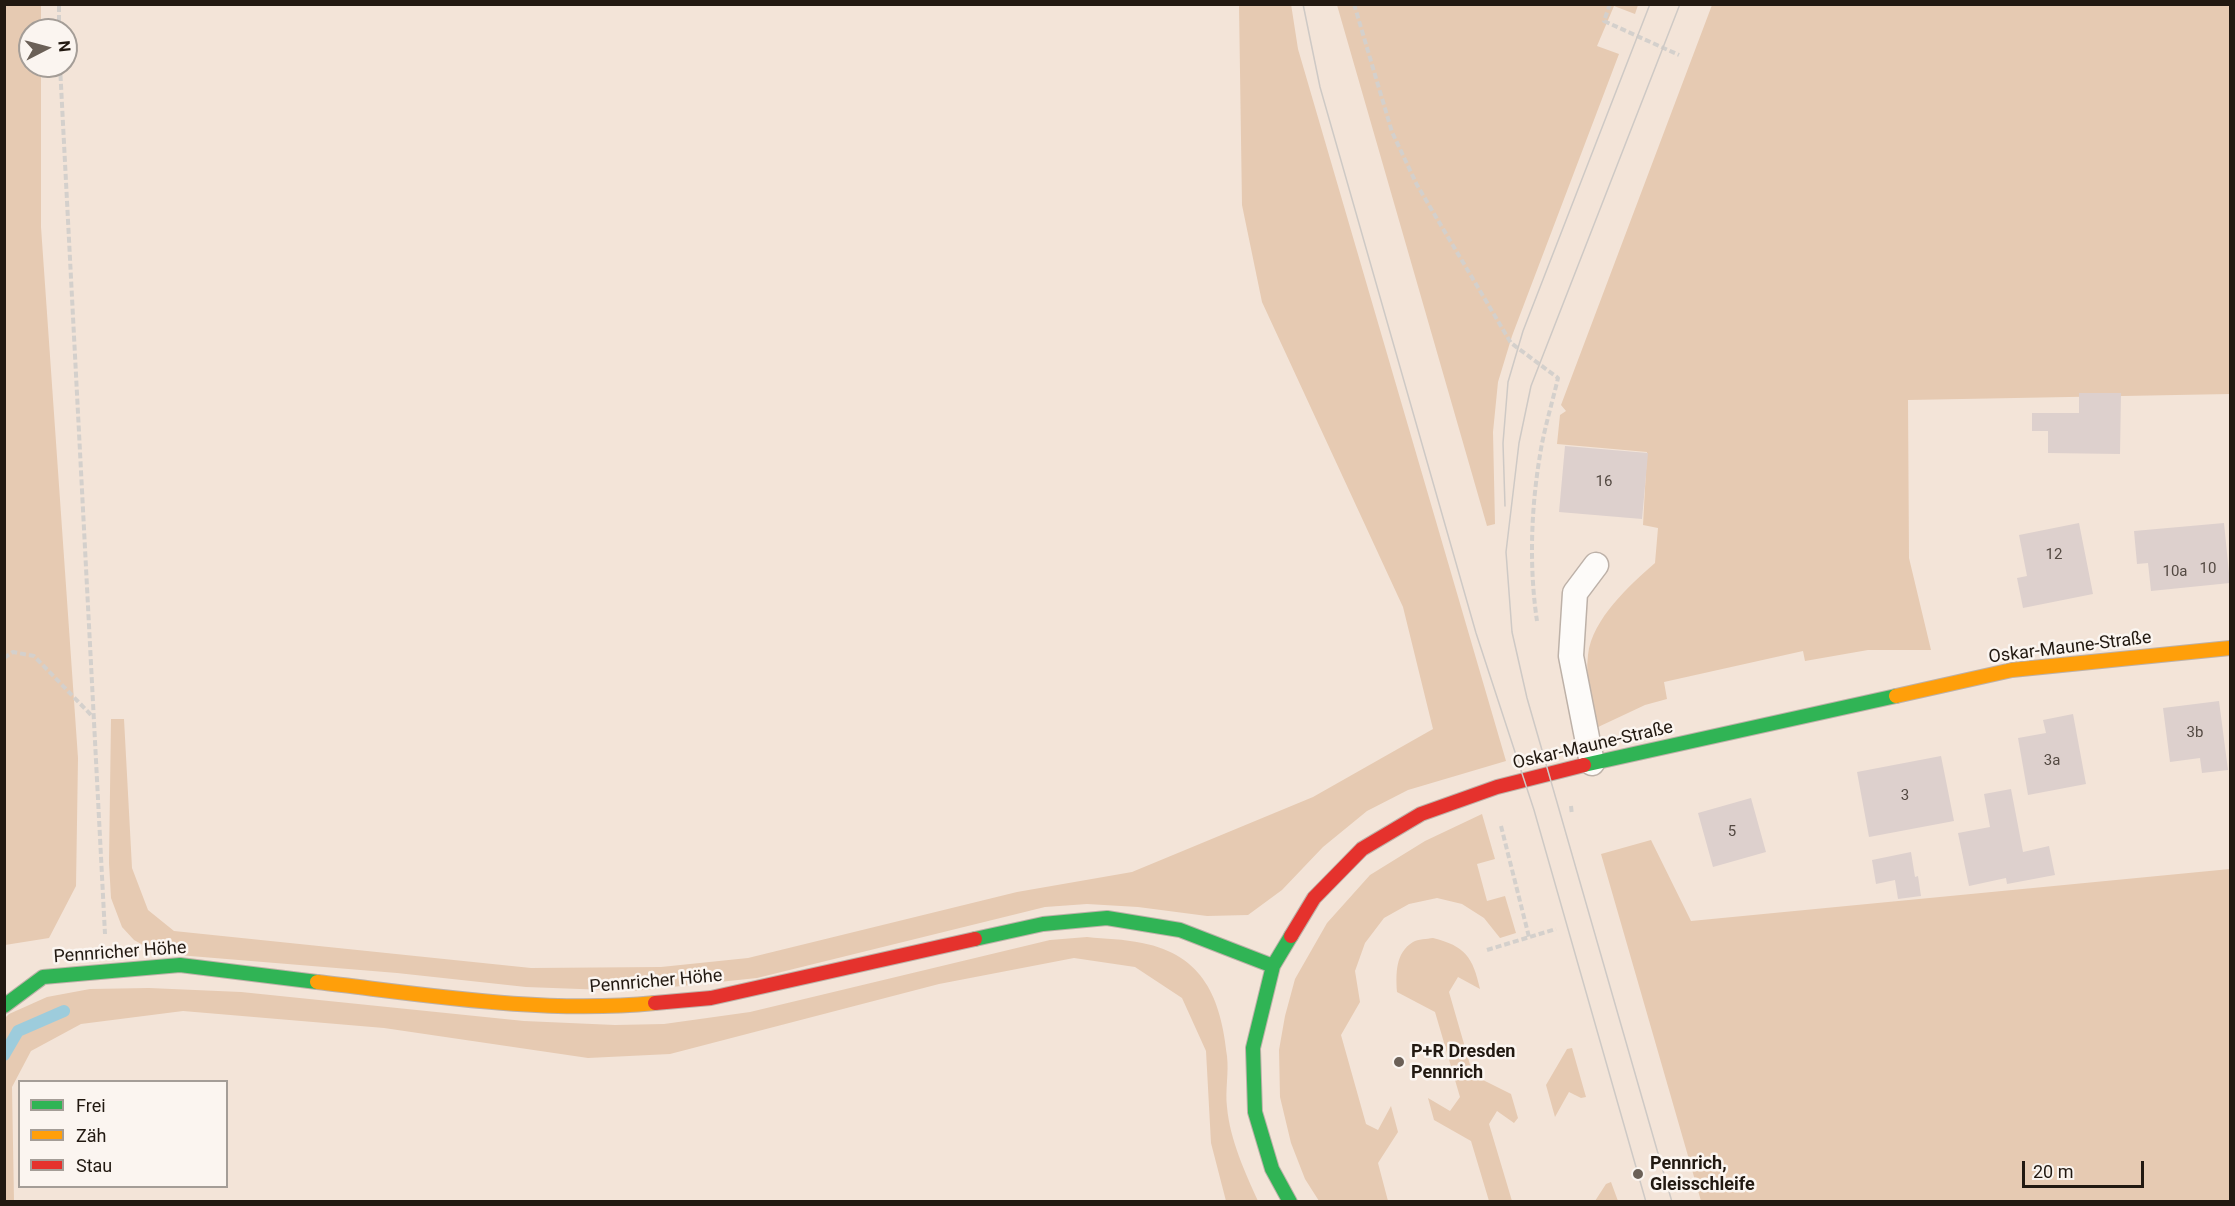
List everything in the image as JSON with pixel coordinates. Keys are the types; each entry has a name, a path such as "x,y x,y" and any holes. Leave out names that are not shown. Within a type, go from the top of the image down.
{"street":[{"name":"Oskar-Maune-Straße","path":"1290,1202 1272,1169 1255,1112 1253,1048 1273,966 1314,898 1362,849 1421,814 1497,787 1592,763 2013,670 2230,648"},
{"name":"Pennricher Höhe","path":"4,1006 43,976 180,965 491,1003 608,1008 711,998 1043,924 1107,918 1180,930 1273,966"}],"lane":[{"path":"1592,763 1571,656 1575,592 1596,565"}],"path":[{"path":"1354,4 1392,132 1417,185 1511,343 1558,378 1540,455 1534,520 1533,593 1538,627"},
{"path":"1610,4 1604,21 1678,55"},
{"path":"61,78 107,971"},
{"path":"4,658 13,652 34,656 94,719"},
{"path":"1499,820 1529,937"},
{"path":"1487,950 1556,929"}],"shaded area":[{"path":"41,4 41,18 18,18 18,78 41,78 41,227 78,758 76,886 49,938 5,945 4,5"},
{"path":"1291,4 1298,49 1506,761 1408,790 1367,811 1323,847 1282,890 1248,915 1207,916 1138,907 1087,904 1045,907 757,978 634,991 526,987 397,973 178,955 150,949 134,940 122,927 111,898 109,863 111,719 124,719 132,868 148,910 174,931 531,968 661,967 748,958 1017,892 1132,872 1313,797 1433,729 1403,607 1262,302 1242,205 1239,5"},
{"path":"1337,5 1638,5 1635,14 1614,6 1597,46 1619,54 1512,336 1498,382 1493,432 1495,524 1487,526"},
{"path":"1712,5 2230,5 2230,394 1908,400 1909,558 1931,650 1868,650 1805,661 1803,651 1664,682 1667,699 1645,705 1596,728 1587,674 1591,642 1604,616 1655,563 1658,528 1643,525 1647,452 1557,444 1560,415 1566,411 1561,405"},
{"path":"1482,814 1495,859 1477,864 1487,901 1505,896 1516,933 1500,938 1484,918 1462,904 1437,898 1409,904 1384,918 1365,943 1355,971 1360,1002 1341,1035 1366,1124 1378,1130 1391,1106 1398,1132 1378,1163 1388,1201 1319,1201 1305,1179 1291,1143 1280,1097 1279,1050 1295,979 1327,923 1370,875 1425,841"},
{"path":"1651,840 1691,921 2230,869 2230,1201 1701,1201 1601,854"},
{"path":"1087,937 1135,942 1163,949 1181,958 1195,969 1206,983 1214,998 1224,1035 1231,1132 1258,1201 1226,1201 1211,1143 1206,1051 1182,998 1135,967 1074,958 939,984 670,1054 588,1058 384,1028 183,1011 81,1024 31,1051 12,1087 14,1201 5,1202 5,1018 47,997 90,989 149,988 241,992 524,1021 615,1025 664,1024 750,1012 1050,940"},
{"path":"1433,938 1453,945 1466,954 1477,978 1480,989 1458,977 1449,992 1473,1075 1511,1094 1518,1118 1514,1123 1497,1111 1489,1124 1512,1201 1489,1201 1471,1141 1434,1120 1428,1098 1450,1111 1460,1097 1435,1012 1397,992 1398,964 1403,952 1415,941"},
{"path":"1572,1048 1586,1097 1581,1098 1569,1092 1555,1117 1546,1085 1567,1049"},
{"path":"1611,1182 1618,1201 1595,1201 1606,1184"}],"building":[{"path":"2079,393 2121,393 2120,454 2048,453 2048,431 2032,431 2032,413 2079,413"},
{"path":"1565,446 1648,453 1642,519 1559,512"},
{"path":"2079,523 2093,594 2023,608 2017,578 2027,576 2019,535"},
{"path":"2224,523 2230,583 2151,591 2148,563 2137,564 2134,531"},
{"path":"2219,701 2228,770 2202,773 2200,758 2170,762 2163,708"},
{"path":"2073,714 2086,784 2028,795 2018,738 2046,733 2043,720"},
{"path":"1941,756 1954,821 1869,837 1857,772"},
{"path":"2011,789 2023,852 2049,846 2055,875 2007,884 2006,878 1969,886 1958,833 1990,827 1984,794"},
{"path":"1751,798 1766,852 1713,867 1698,813"},
{"path":"1911,852 1921,896 1898,899 1895,880 1876,884 1872,860"}],"waterway":[{"path":"4,1055 18,1031 64,1011"}],"tram line":[{"path":"1303,4 1320,87 1476,633 1534,810 1646,1202"},
{"path":"1505,506 1503,443 1508,382 1523,331 1650,4"},
{"path":"1672,1202 1527,698 1512,632 1506,552 1519,443 1531,386 1680,4"}],"traffic: fast":[{"path":"1584,765 1896,696"},
{"path":"975,939 1043,924 1107,918 1180,930 1273,966"},
{"path":"1290,1202 1272,1169 1255,1112 1253,1048 1273,966 1291,936"},
{"path":"4,1006 43,977 180,965 317,982"}],"traffic: slow":[{"path":"1896,696 2012,670 2230,648"},
{"path":"317,982 528,1005 613,1006 655,1003"}],"traffic: jam":[{"path":"1291,936 1314,898 1362,849 1421,814 1497,787 1584,765"},
{"path":"655,1003 711,998 975,939"}],"place":[{"name":"P+R Dresden Pennrich","path":"1399,1062"},
{"name":"Pennrich, Gleisschleife","path":"1638,1174"}]}
